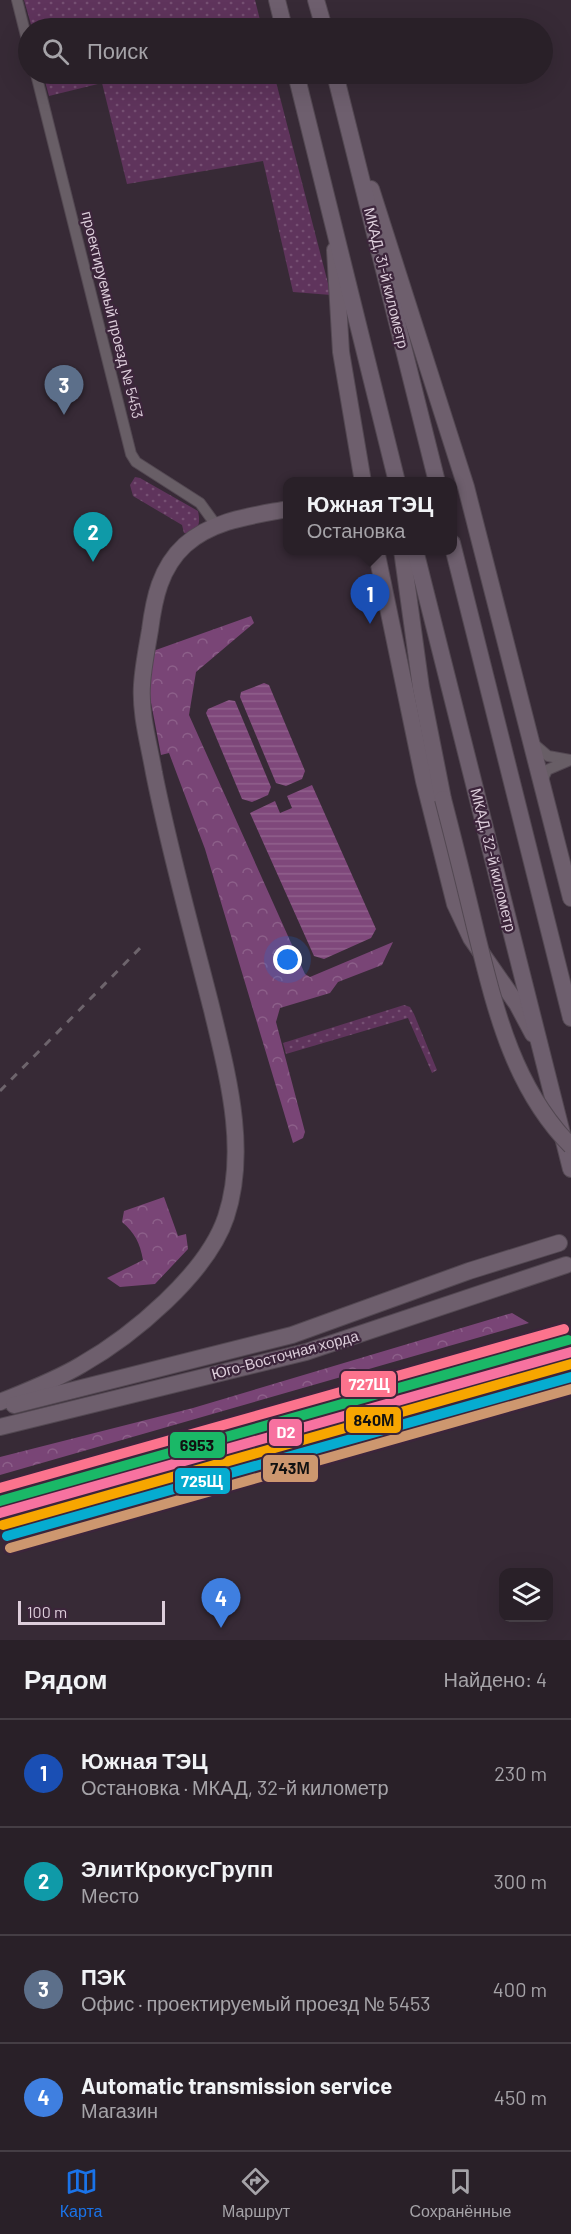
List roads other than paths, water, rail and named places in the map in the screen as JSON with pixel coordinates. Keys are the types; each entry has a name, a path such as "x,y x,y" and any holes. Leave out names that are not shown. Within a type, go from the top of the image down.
{"highway":[{"path":"277,0 282,18"},
{"path":"316,0 321,18"},
{"path":"299,84 396,477"},
{"name":"МКАД, 31-й километр","path":"338,84 436,477"},
{"name":"МКАД, 32-й километр","path":"416,555 571,1169"},
{"path":"456,555 571,1018"}],"main road":[{"path":"338,84 426,368 466,487 571,898"},
{"path":"334,225 341,352 362,477"},
{"path":"0,1401 81,1366 118,1339 187,1281 210,1250 226,1218 235,1178 237,1141 223,1056 163,815 142,704 142,686 155,594 174,556 186,544 216,525 283,510"},
{"path":"377,555 424,782 456,904 471,938 517,1004 542,1053"},
{"path":"403,555 421,687 444,799 491,993 507,1042 534,1100 571,1146"},
{"name":"Юго-Восточная хорда","path":"0,1408 292,1335 469,1271 559,1242"},
{"name":"Юго-Восточная хорда","path":"0,1427 306,1352 566,1264"}],"street":[{"path":"17,0 22,18"},
{"name":"проектируемый проезд № 5453","path":"38,84 131,454 136,462 200,503 216,525"},
{"path":"531,739 542,753 571,760"},
{"path":"542,783 542,776 547,770 571,760"}],"railway":[{"path":"0,1091 144,944"},
{"path":"0,1498 571,1337"}],"place":[{"name":"ПЭК","path":"64,415"},
{"name":"ЭлитКрокусГрупп","path":"93,562"},
{"name":"Южная ТЭЦ","path":"370,624"},
{"name":"Automatic transmission service","path":"221,1628"}]}
